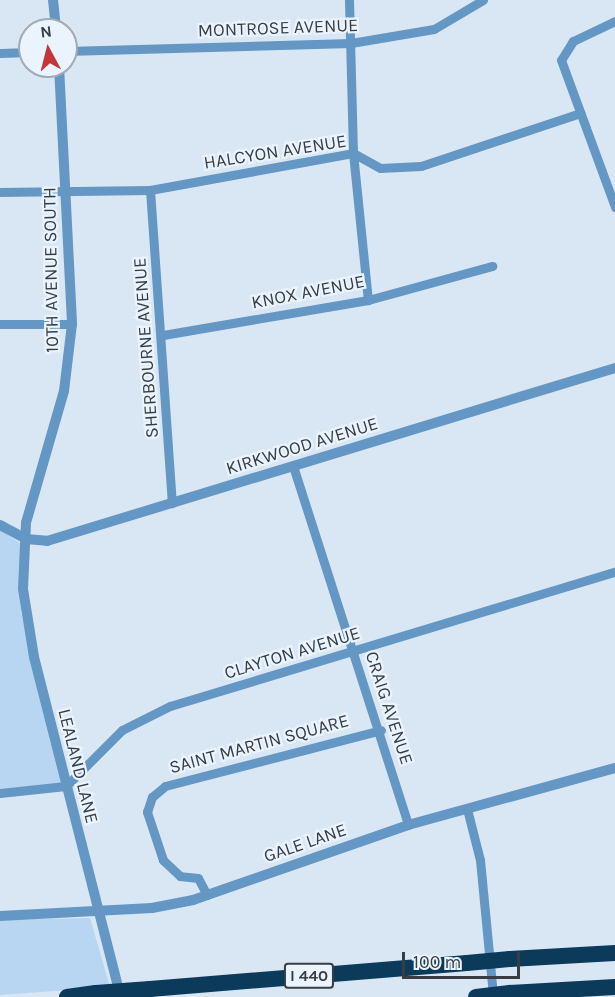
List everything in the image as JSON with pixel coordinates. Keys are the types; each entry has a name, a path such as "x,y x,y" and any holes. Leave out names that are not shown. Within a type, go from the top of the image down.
{"highway":[{"name":"I 440","path":"67,997 510,959 615,953"},
{"path":"476,997 615,988"}],"street":[{"path":"53,0 55,18"},
{"path":"349,0 353,153 368,300"},
{"name":"MONTROSE AVENUE","path":"78,51 351,44 434,29 483,0"},
{"path":"615,21 580,36 564,53 562,65 615,207"},
{"path":"0,53 18,52"},
{"name":"10TH AVENUE SOUTH","path":"26,539 64,392 72,324 60,78"},
{"name":"HALCYON AVENUE","path":"0,192 150,190 353,153 380,168 421,166 580,113"},
{"name":"SHERBOURNE AVENUE","path":"150,190 163,335 172,504"},
{"name":"KNOX AVENUE","path":"163,335 368,300 492,266"},
{"path":"0,324 72,324"},
{"name":"KIRKWOOD AVENUE","path":"0,525 26,539 47,541 615,368"},
{"name":"CRAIG AVENUE","path":"293,466 381,729 408,825"},
{"name":"LEALAND LANE","path":"26,539 26,615 66,786 121,997"},
{"name":"CLAYTON AVENUE","path":"66,786 132,723 615,572"},
{"name":"SAINT MARTIN SQUARE","path":"207,895 198,878 180,876 167,867 147,805 165,786 381,729"},
{"name":"GALE LANE","path":"0,916 99,912 207,895 408,825 615,768"},
{"path":"0,793 66,786"},
{"path":"466,809 480,860 493,997"}],"shaded area":[{"path":"0,530 20,543 21,612 64,787 0,790"},
{"path":"90,918 110,987 0,995 0,920"}]}
